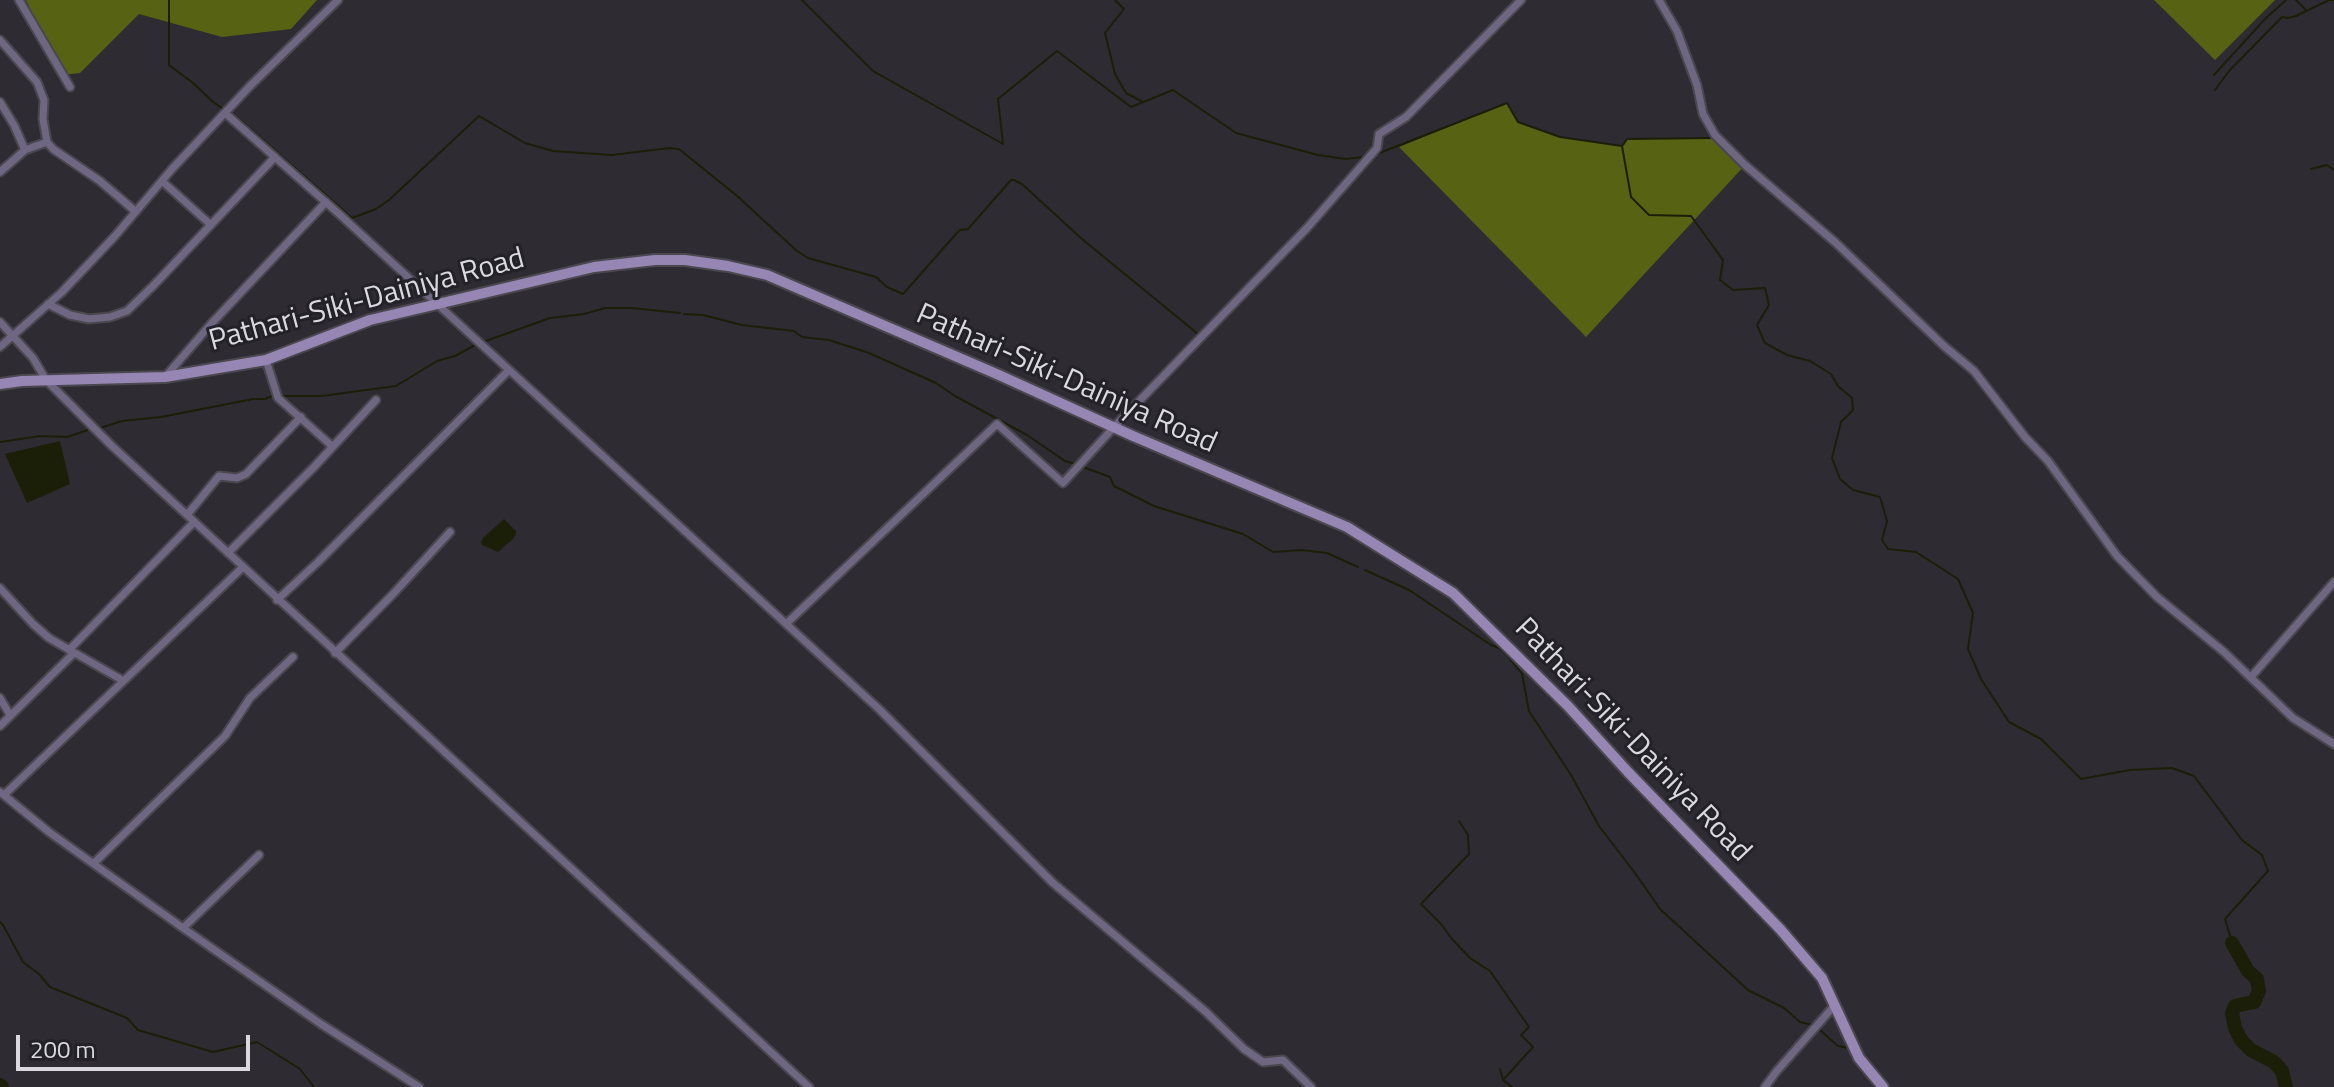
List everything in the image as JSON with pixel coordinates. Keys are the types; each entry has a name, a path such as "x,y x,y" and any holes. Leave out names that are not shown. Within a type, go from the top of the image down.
{"main road":[{"name":"Pathari-Siki-Dainiya Road","path":"0,384 165,377 266,360 370,320 594,267 685,260 767,275 1143,441 1347,527 1453,593 1568,706 1780,929 1822,978 1859,1058 1883,1087"}],"street":[{"path":"19,0 70,87"},
{"path":"0,347 115,236 225,113 338,0"},
{"path":"787,623 997,424 1063,483 1295,241 1377,148 1379,134 1406,117 1521,0"},
{"path":"1659,0 1677,31 1697,85 1703,114 1715,135 1974,371 2025,437 2048,461 2117,556 2157,597 2251,677 2293,718 2334,744"},
{"path":"0,40 37,82 44,100 47,142 135,211"},
{"path":"0,102 25,150"},
{"path":"225,113 787,623 880,710 1053,883 1206,1012 1244,1049 1263,1062 1283,1060 1311,1087"},
{"path":"0,172 25,150 47,142"},
{"path":"48,304 70,315 89,319 127,311 275,157"},
{"path":"162,181 211,225"},
{"path":"165,377 202,333 326,202"},
{"path":"0,322 33,358 46,380 112,446 809,1087"},
{"path":"266,360 278,398 332,446"},
{"path":"277,600 508,371"},
{"path":"228,553 376,400"},
{"path":"0,726 72,651 190,518 219,476 237,478 246,474 301,417"},
{"path":"335,653 450,532"},
{"path":"243,567 2,793 49,832 183,928 321,1024 419,1087"},
{"path":"2251,677 2334,582"},
{"path":"0,588 49,638 122,680"},
{"path":"94,863 225,736 250,698 293,657"},
{"path":"0,698 10,715"},
{"path":"183,928 259,855"},
{"path":"1765,1087 1834,1006"}],"green space":[{"path":"26,0 317,0 291,29 222,37 139,14 80,73 62,75"},
{"path":"2154,0 2275,0 2215,60"},
{"path":"1507,103 1518,122 1560,137 1622,146 1627,139 1719,138 1747,163 1586,337 1399,147"}],"shaded area":[{"path":"60,441 70,484 27,503 5,454"},
{"path":"504,519 516,531 513,539 498,552 482,545 484,537"}],"waterway":[{"path":"169,0 169,65 223,109"},
{"path":"802,0 873,71 1003,144 998,99 1057,51 1131,107 1173,90 1236,133 1318,155 1346,159 1363,157"},
{"path":"1115,0 1124,9 1105,33 1115,74 1126,93 1143,102"},
{"path":"2214,75 2286,0"},
{"path":"2296,0 2306,10"},
{"path":"2215,90 2229,71 2282,17 2296,16 2334,0"},
{"path":"1377,154 1507,103 1518,122 1560,137 1622,146 1631,197 1649,215 1691,216 1723,260 1720,280 1733,290 1765,288 1769,305 1757,325 1765,343 1787,355 1810,361 1831,374 1838,386 1852,398 1853,410 1841,422 1832,458 1840,479 1853,490 1880,497 1887,521 1882,540 1888,549 1916,552 1958,579 1973,613 1968,649 1981,679 2009,722 2041,739 2081,779 2130,770 2172,768 2194,776 2242,840 2262,855 2268,871 2225,919 2231,939"},
{"path":"231,112 352,218 376,209 389,200 479,116 525,143 553,151 612,155 679,149 736,195 797,251 808,258 876,277 887,287 903,294 956,234 968,229 1014,180 1198,334"},
{"path":"1623,145 1627,139 1712,138"},
{"path":"2311,169 2327,165 2334,170"},
{"path":"483,342 550,318 605,308 680,313"},
{"path":"684,314 794,331 802,337 829,340 869,353 936,383 1027,435 1065,461 1076,464"},
{"path":"280,396 322,396 396,386 437,361 455,356 477,344"},
{"path":"100,428 122,421 161,417 272,396"},
{"path":"0,442 40,436 67,437 91,429"},
{"path":"1083,467 1110,477 1114,486 1154,506 1243,534 1273,552 1302,550 1327,553 1358,567"},
{"path":"1365,570 1409,590 1506,654 1522,674 1529,711 1571,775 1599,826 1660,909 1748,990 1784,1008 1800,1022 1813,1025"},
{"path":"1459,821 1468,835 1469,854 1421,904 1470,958 1490,971 1529,1027 1521,1035 1533,1047 1503,1080"},
{"path":"0,922 23,962 50,987 127,1018 138,1030 213,1052 257,1042 300,1069 314,1087"},
{"path":"2232,943 2248,971 2257,979 2259,991 2254,1002 2235,1006 2232,1013 2235,1028 2251,1050 2274,1062 2282,1071 2286,1087"},
{"path":"1820,1030 1838,1046 1849,1048"},
{"path":"1500,1069 1503,1080 1512,1087"}]}
